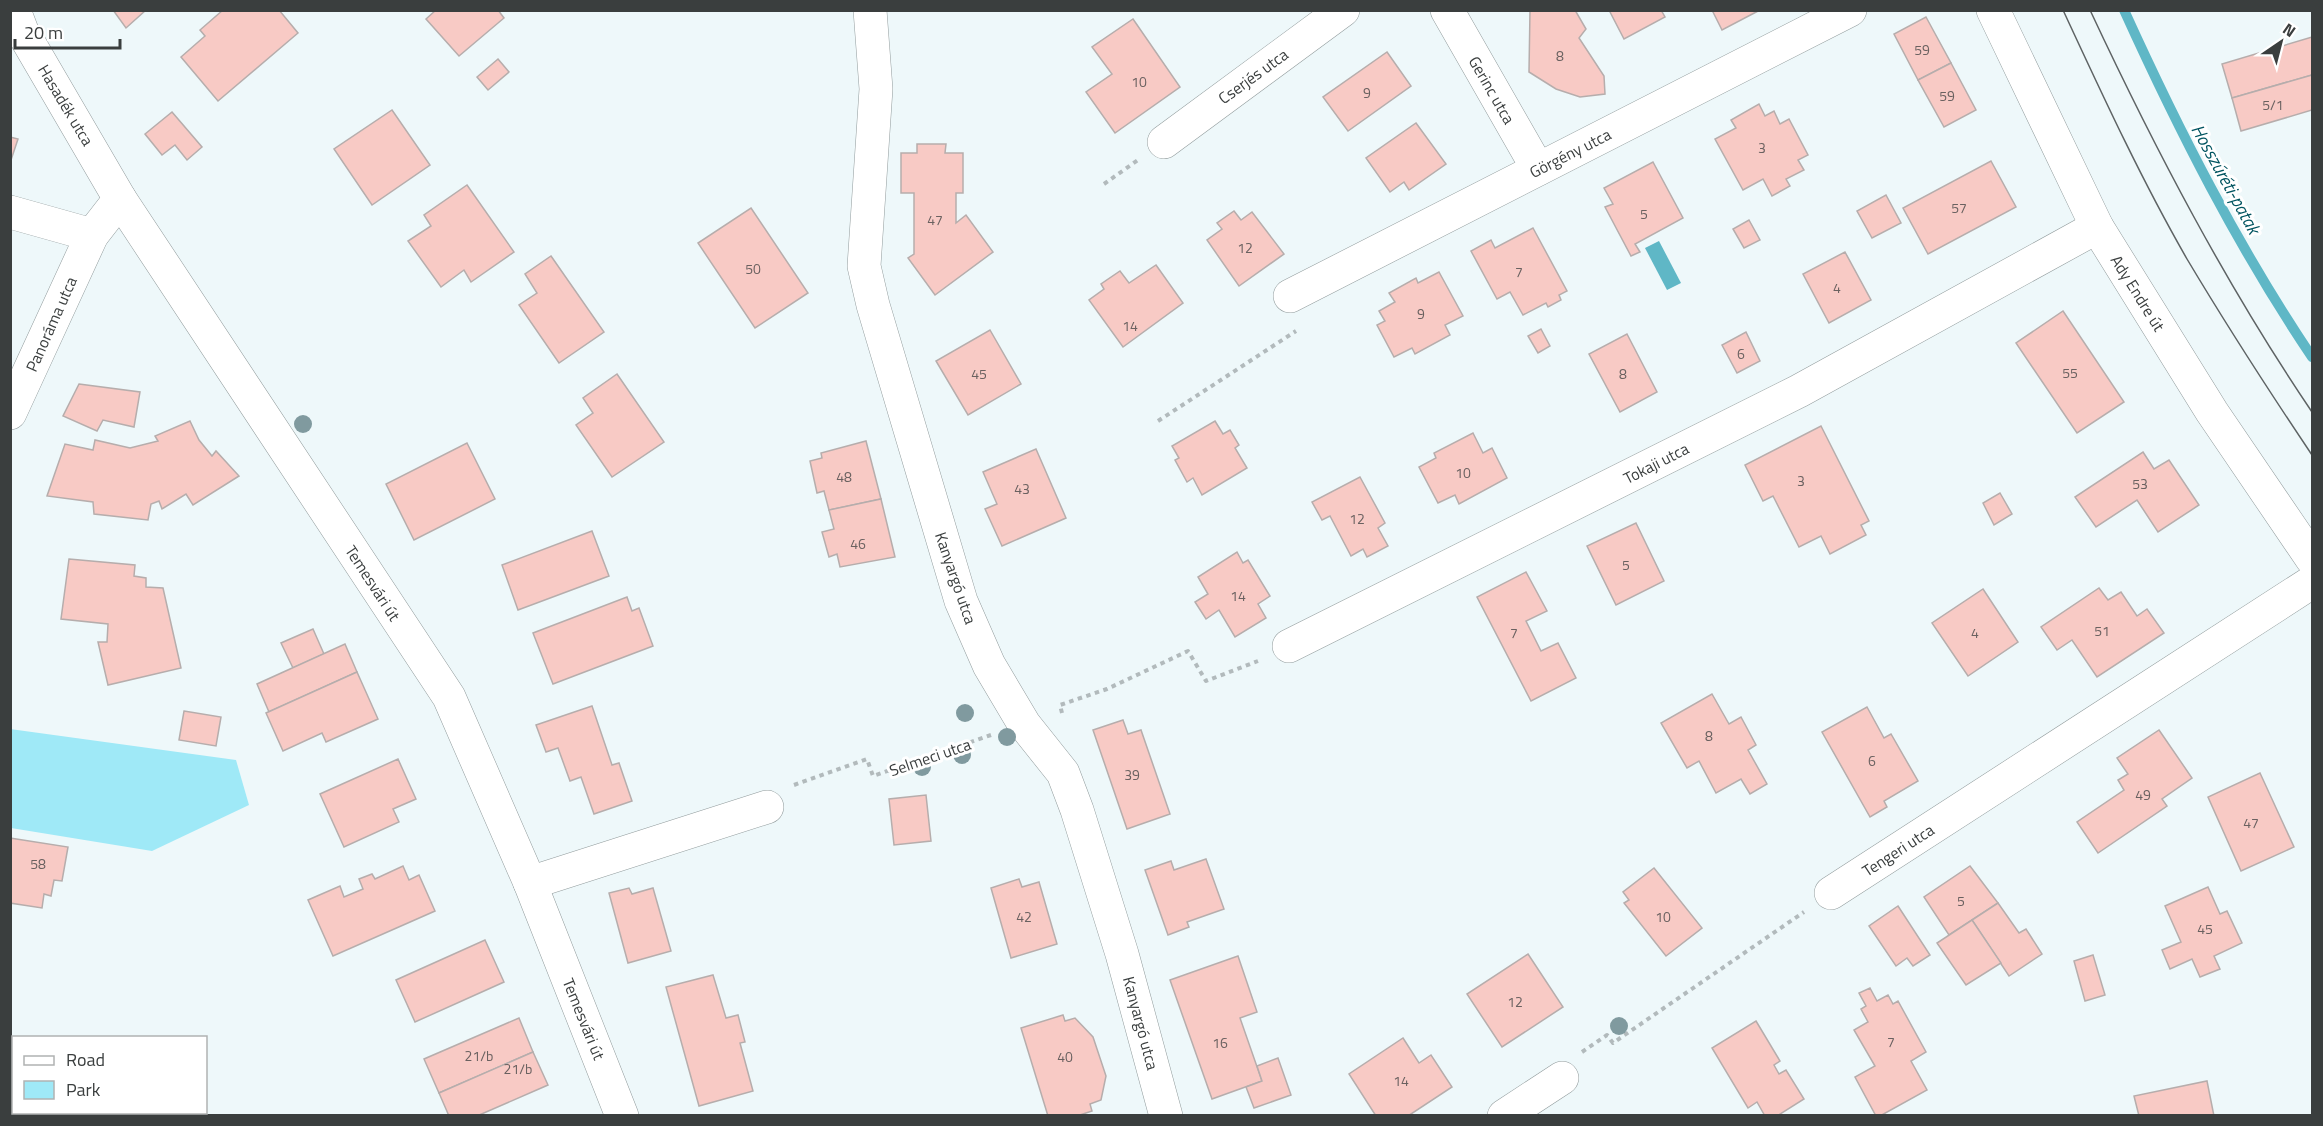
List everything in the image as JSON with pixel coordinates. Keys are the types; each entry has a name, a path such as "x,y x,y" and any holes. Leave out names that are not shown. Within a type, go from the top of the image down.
{"street":[{"name":"Hasadék utca","path":"14,10 22,31 120,199"},
{"name":"Kanyargó utca","path":"870,10 876,89 864,266 961,601 989,665 1024,724 1063,773 1077,810 1122,954 1166,1116"},
{"name":"Cserjés utca","path":"1164,141 1342,10"},
{"name":"Gerinc utca","path":"1447,10 1538,169"},
{"name":"Görgény utca","path":"1290,296 1851,10"},
{"name":"Ady Endre út","path":"1993,10 2097,227 2212,412 2313,559"},
{"path":"10,212 92,235 120,199"},
{"name":"Temesvári út","path":"120,199 449,697 530,883 622,1116"},
{"name":"Tokaji utca","path":"1290,646 1799,391 2097,227"},
{"name":"Panoráma utca","path":"10,413 92,235"},
{"name":"Tengeri utca","path":"1832,893 2313,582"},
{"path":"530,883 778,797"},
{"path":"1504,1116 1562,1078"}],"path":[{"path":"1158,421 1300,328"},
{"path":"1060,705 1107,689 1188,651 1206,681 1290,646"},
{"name":"Selmeci utca","path":"778,797 867,759 873,776 1024,724"},
{"path":"1562,1078 1558,1069 1607,1035 1613,1043 1832,893"}],"green space":[{"path":"10,729 236,760 249,805 152,851 11,828"}],"shaded area":[{"path":"1659,241 1681,283 1667,290 1645,248"}],"building":[{"path":"113,10 146,10 126,28"},
{"path":"223,10 279,10 298,33 218,101 181,57 205,36 200,30"},
{"path":"436,10 498,10 504,18 459,56 426,19"},
{"path":"1530,10 1575,10 1586,29 1579,38 1604,76 1605,94 1580,97 1556,89 1529,72"},
{"path":"1609,10 1661,10 1665,17 1624,39"},
{"path":"1712,10 1760,10 1722,30"},
{"path":"1926,17 1951,63 1918,80 1894,34"},
{"path":"1133,19 1180,87 1115,133 1086,92 1112,74 1092,47"},
{"path":"2312,37 2312,75 2232,98 2222,64"},
{"path":"1387,52 1411,86 1348,131 1323,97"},
{"path":"498,59 509,72 488,90 477,77"},
{"path":"1951,63 1976,110 1944,127 1918,80"},
{"path":"2312,75 2312,110 2241,131 2232,98"},
{"path":"1759,104 1765,116 1774,111 1780,124 1789,119 1808,155 1798,160 1804,170 1786,179 1790,186 1772,196 1763,179 1743,190 1715,139 1736,128 1731,120"},
{"path":"392,110 430,165 372,205 334,149"},
{"path":"172,112 202,147 187,160 175,145 162,155 145,134"},
{"path":"1416,123 1446,164 1409,190 1404,182 1390,192 1366,158"},
{"path":"10,137 18,139 10,163"},
{"path":"917,144 946,144 945,153 963,153 963,193 956,193 956,223 966,215 993,252 935,295 908,258 914,254 914,193 901,193 901,153 917,153"},
{"path":"1991,161 2016,207 1928,254 1903,208"},
{"path":"1653,162 1683,218 1635,244 1640,252 1631,256 1605,207 1613,204 1604,188"},
{"path":"467,185 514,252 471,282 464,270 441,287 408,241 431,226 424,215"},
{"path":"1886,195 1901,223 1872,238 1857,211"},
{"path":"751,208 808,293 755,328 698,243"},
{"path":"1234,211 1241,220 1252,212 1284,254 1239,286 1207,240 1222,229 1217,223"},
{"path":"1749,220 1760,240 1744,248 1733,229"},
{"path":"1533,228 1567,291 1559,295 1561,300 1548,307 1546,303 1523,315 1510,292 1497,299 1471,251 1491,240 1495,248"},
{"path":"1845,252 1871,300 1829,323 1803,274"},
{"path":"551,256 604,332 559,363 519,305 537,293 525,274"},
{"path":"1156,265 1183,303 1123,347 1089,300 1104,289 1101,284 1120,271 1129,283"},
{"path":"1439,272 1463,316 1445,325 1450,335 1415,354 1412,348 1394,357 1377,325 1385,321 1379,311 1395,302 1389,293 1416,278 1418,283"},
{"path":"2063,311 2124,402 2077,433 2016,343"},
{"path":"1541,329 1550,346 1538,353 1528,336"},
{"path":"990,330 1021,384 968,415 936,361"},
{"path":"1746,332 1760,361 1737,373 1722,345"},
{"path":"1627,334 1657,392 1620,412 1589,354"},
{"path":"617,374 664,442 612,477 576,425 593,413 583,398"},
{"path":"79,384 140,392 134,427 103,420 97,431 63,416"},
{"path":"190,421 199,440 212,456 216,451 239,476 193,505 186,494 162,509 159,501 151,504 148,520 94,514 93,502 47,496 65,444 93,450 95,440 130,448 158,441 155,436"},
{"path":"1215,421 1223,434 1230,430 1239,445 1235,448 1247,468 1202,495 1193,478 1187,482 1175,460 1179,458 1172,446"},
{"path":"1821,426 1869,521 1861,525 1866,535 1830,554 1821,536 1799,547 1773,496 1763,501 1745,465"},
{"path":"1473,433 1483,453 1492,448 1507,478 1459,504 1455,495 1438,503 1419,467 1436,458 1434,453"},
{"path":"866,441 881,499 829,510 824,491 817,493 810,461 822,458 821,453"},
{"path":"467,443 495,499 414,540 386,484"},
{"path":"1036,449 1066,518 1002,546 985,509 997,504 983,472"},
{"path":"2143,452 2154,469 2169,460 2199,505 2158,532 2137,500 2096,527 2075,497"},
{"path":"1360,477 1385,523 1378,528 1388,546 1367,557 1363,549 1351,556 1330,516 1322,520 1312,502"},
{"path":"2000,493 2012,514 1994,525 1983,503"},
{"path":"881,499 895,557 840,567 837,554 829,557 822,532 834,529 829,510"},
{"path":"1636,523 1664,581 1616,605 1587,546"},
{"path":"592,531 609,576 518,610 502,565"},
{"path":"1237,552 1243,563 1248,560 1270,596 1258,604 1266,618 1235,637 1219,610 1206,619 1195,602 1208,594 1198,577"},
{"path":"69,559 135,565 134,576 146,578 146,587 163,588 181,668 108,685 98,642 107,642 108,624 61,619"},
{"path":"1526,572 1547,611 1526,621 1541,651 1558,643 1576,678 1531,701 1477,597"},
{"path":"2099,588 2108,600 2121,592 2137,616 2147,609 2164,633 2097,677 2072,640 2057,650 2041,627"},
{"path":"1983,589 2018,642 1968,676 1932,623"},
{"path":"627,597 632,611 639,608 653,646 553,684 533,633"},
{"path":"313,629 324,654 293,668 281,643"},
{"path":"345,644 357,672 269,712 257,684"},
{"path":"357,672 378,719 326,742 322,733 283,751 266,713"},
{"path":"1712,694 1729,724 1741,717 1756,745 1748,750 1767,784 1750,794 1741,779 1716,793 1699,761 1687,768 1661,723"},
{"path":"592,706 612,765 619,763 632,801 594,814 581,777 570,781 558,748 546,752 536,725"},
{"path":"1867,707 1884,738 1891,734 1918,781 1884,801 1887,807 1870,817 1822,732"},
{"path":"184,711 221,717 216,746 179,740"},
{"path":"1123,720 1128,734 1141,730 1170,814 1127,829 1093,730"},
{"path":"2159,730 2192,778 2162,799 2167,806 2098,853 2077,822 2124,790 2118,780 2128,774 2117,758"},
{"path":"398,759 416,799 393,809 399,822 344,847 320,794"},
{"path":"2260,773 2294,847 2241,871 2208,797"},
{"path":"926,795 931,841 894,845 889,799"},
{"path":"10,838 68,847 62,881 54,880 51,896 44,894 42,908 10,903"},
{"path":"1206,859 1224,909 1187,922 1189,927 1168,935 1145,870 1171,861 1174,870"},
{"path":"403,866 409,880 419,875 435,911 333,956 308,900 340,886 344,897 363,889 359,879 372,874 375,879"},
{"path":"1970,866 1998,903 1949,935 1924,897"},
{"path":"1654,868 1702,928 1666,956 1624,903 1629,900 1623,892"},
{"path":"1019,879 1022,887 1039,882 1057,944 1011,958 991,888"},
{"path":"2208,887 2220,914 2227,911 2242,943 2214,956 2220,969 2200,977 2192,959 2170,969 2162,950 2181,942 2165,906"},
{"path":"629,888 632,894 653,888 671,951 628,963 609,893"},
{"path":"1998,903 2019,933 2026,929 2042,954 2009,976 1972,920"},
{"path":"1898,906 1930,955 1913,966 1907,958 1896,966 1869,926"},
{"path":"1972,920 2001,963 1966,985 1937,943"},
{"path":"485,940 504,982 415,1022 396,980"},
{"path":"1528,954 1563,1007 1502,1047 1467,994"},
{"path":"2093,955 2105,995 2085,1001 2074,961"},
{"path":"1238,956 1257,1012 1240,1018 1262,1081 1212,1099 1170,980"},
{"path":"713,975 726,1018 738,1015 745,1042 740,1043 753,1091 699,1106 666,987"},
{"path":"1870,988 1877,1001 1888,995 1893,1004 1898,1001 1926,1052 1911,1061 1927,1090 1880,1116 1876,1116 1855,1077 1875,1066 1854,1030 1868,1022 1861,1009 1866,1006 1859,993"},
{"path":"1063,1015 1065,1021 1075,1018 1093,1037 1106,1076 1101,1100 1090,1104 1092,1111 1077,1116 1048,1116 1021,1028"},
{"path":"519,1018 533,1052 439,1093 424,1059"},
{"path":"1756,1021 1780,1061 1774,1065 1779,1074 1786,1070 1804,1099 1777,1116 1765,1116 1757,1102 1748,1108 1712,1048"},
{"path":"1403,1038 1419,1063 1431,1055 1452,1087 1408,1116 1376,1116 1349,1074"},
{"path":"10,1042 12,1042 12,1090 10,1090"},
{"path":"533,1052 548,1085 477,1116 449,1116 439,1093"},
{"path":"1278,1058 1291,1095 1254,1108 1246,1087 1262,1081 1257,1066"},
{"path":"2207,1081 2214,1116 2139,1116 2134,1096"}],"waterway":[{"name":"Hosszúréti-patak","path":"2124,10 2166,100 2234,231 2312,357"}],"tram line":[{"path":"2063,10 2122,136 2170,229 2233,334 2312,455"},
{"path":"2090,10 2193,216 2250,315 2312,412"}]}
